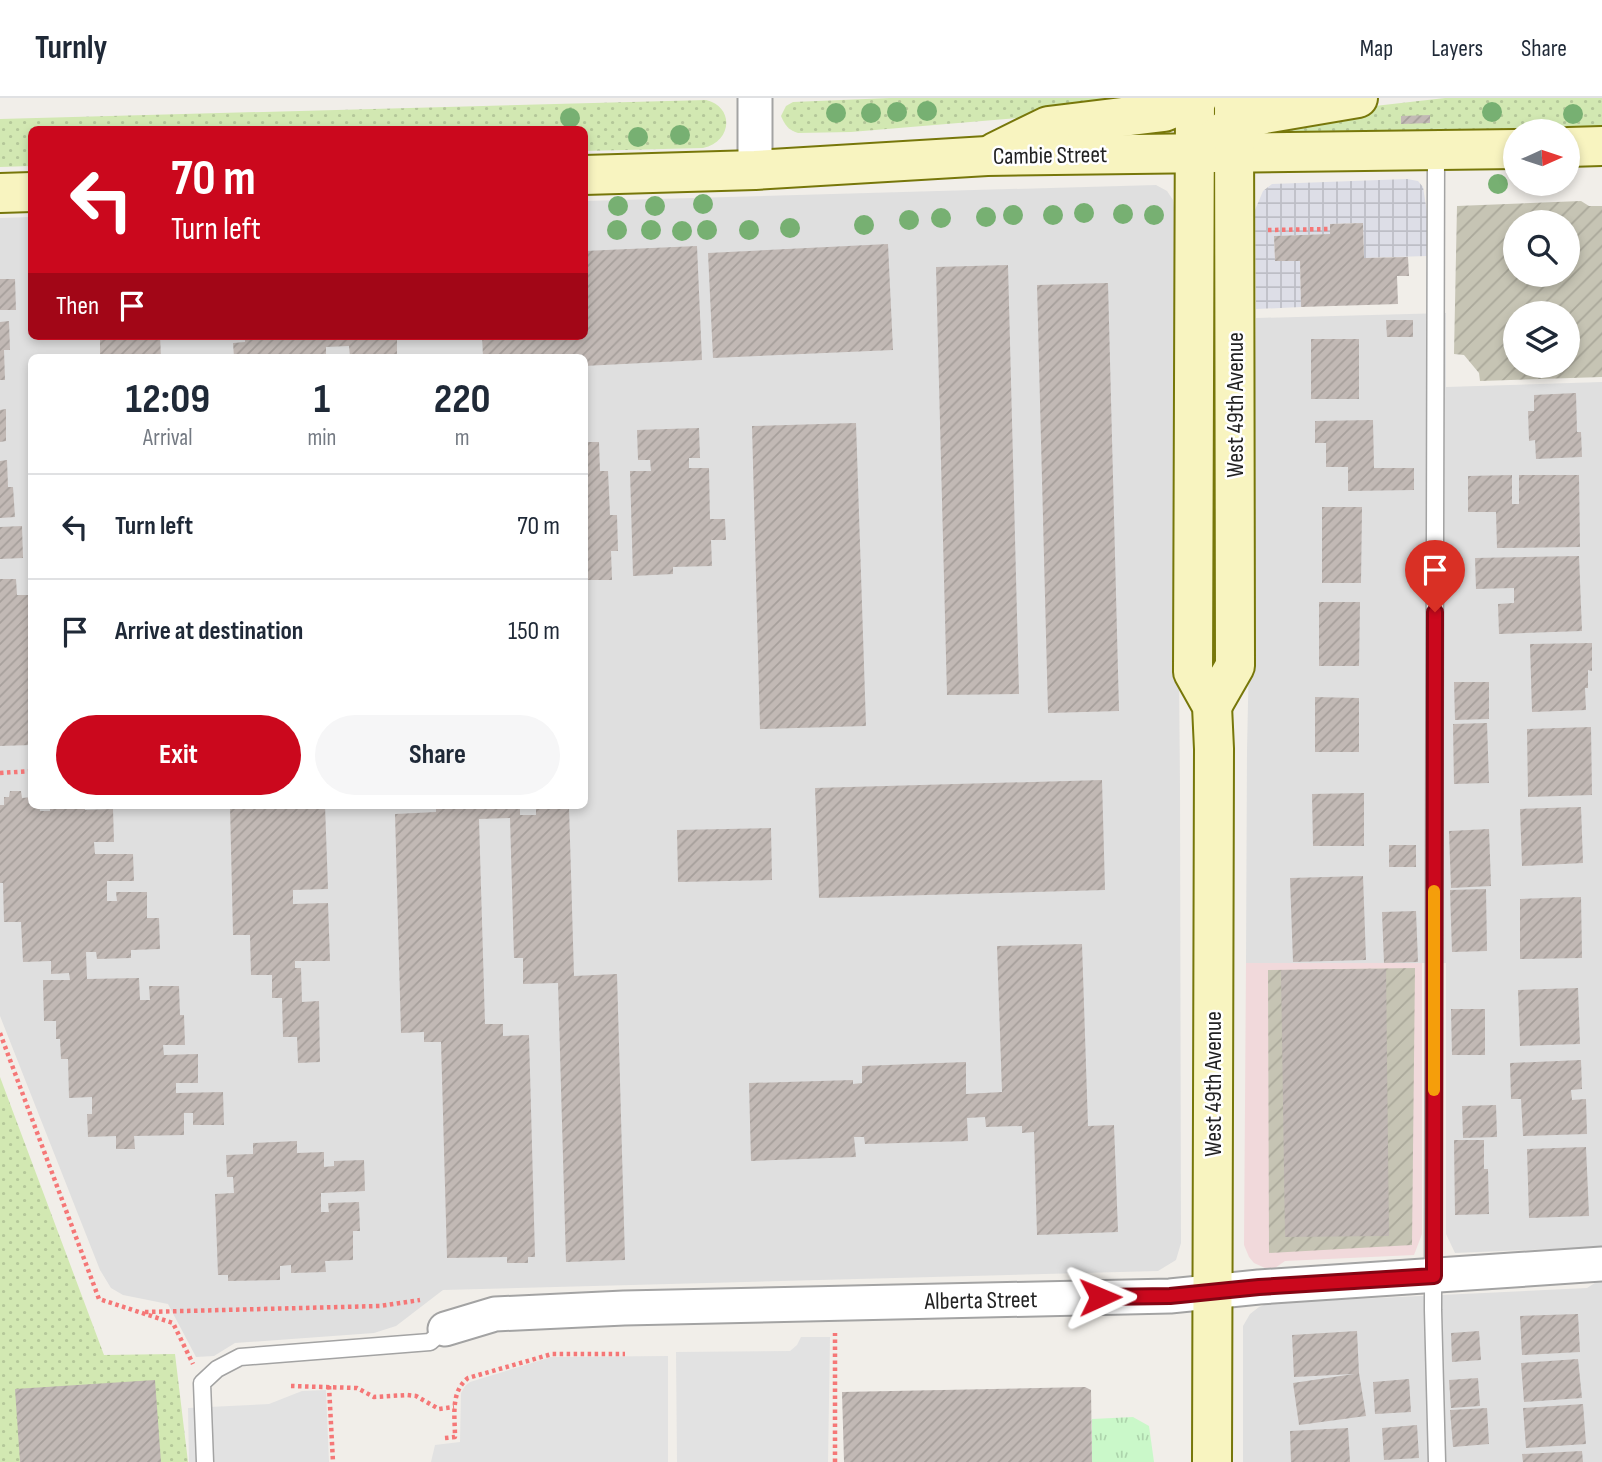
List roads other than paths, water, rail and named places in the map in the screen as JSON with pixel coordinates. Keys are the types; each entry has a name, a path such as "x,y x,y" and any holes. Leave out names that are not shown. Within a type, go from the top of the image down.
{"street":[{"path":"755,98 755,170"},
{"path":"1235,125 1264,114 1358,98"},
{"path":"987,156 1048,125 1164,112 1196,99"},
{"name":"West 49th Avenue","path":"1196,99 1193,672 1213,706"},
{"name":"Cambie Street","path":"588,175 755,170 987,156 1195,154 1235,125 1436,151 1503,149"},
{"name":"West 49th Avenue","path":"1212,1462 1213,706 1235,666 1235,125"},
{"path":"1580,147 1602,146"},
{"path":"0,193 28,192"},
{"name":"Alberta Street","path":"445,1329 495,1314 624,1308 1170,1296 1602,1264"}],"lane":[{"path":"1436,151 1434,1276 1437,1462"},
{"path":"205,1462 202,1383 217,1369 240,1357 430,1342 445,1329"}]}
